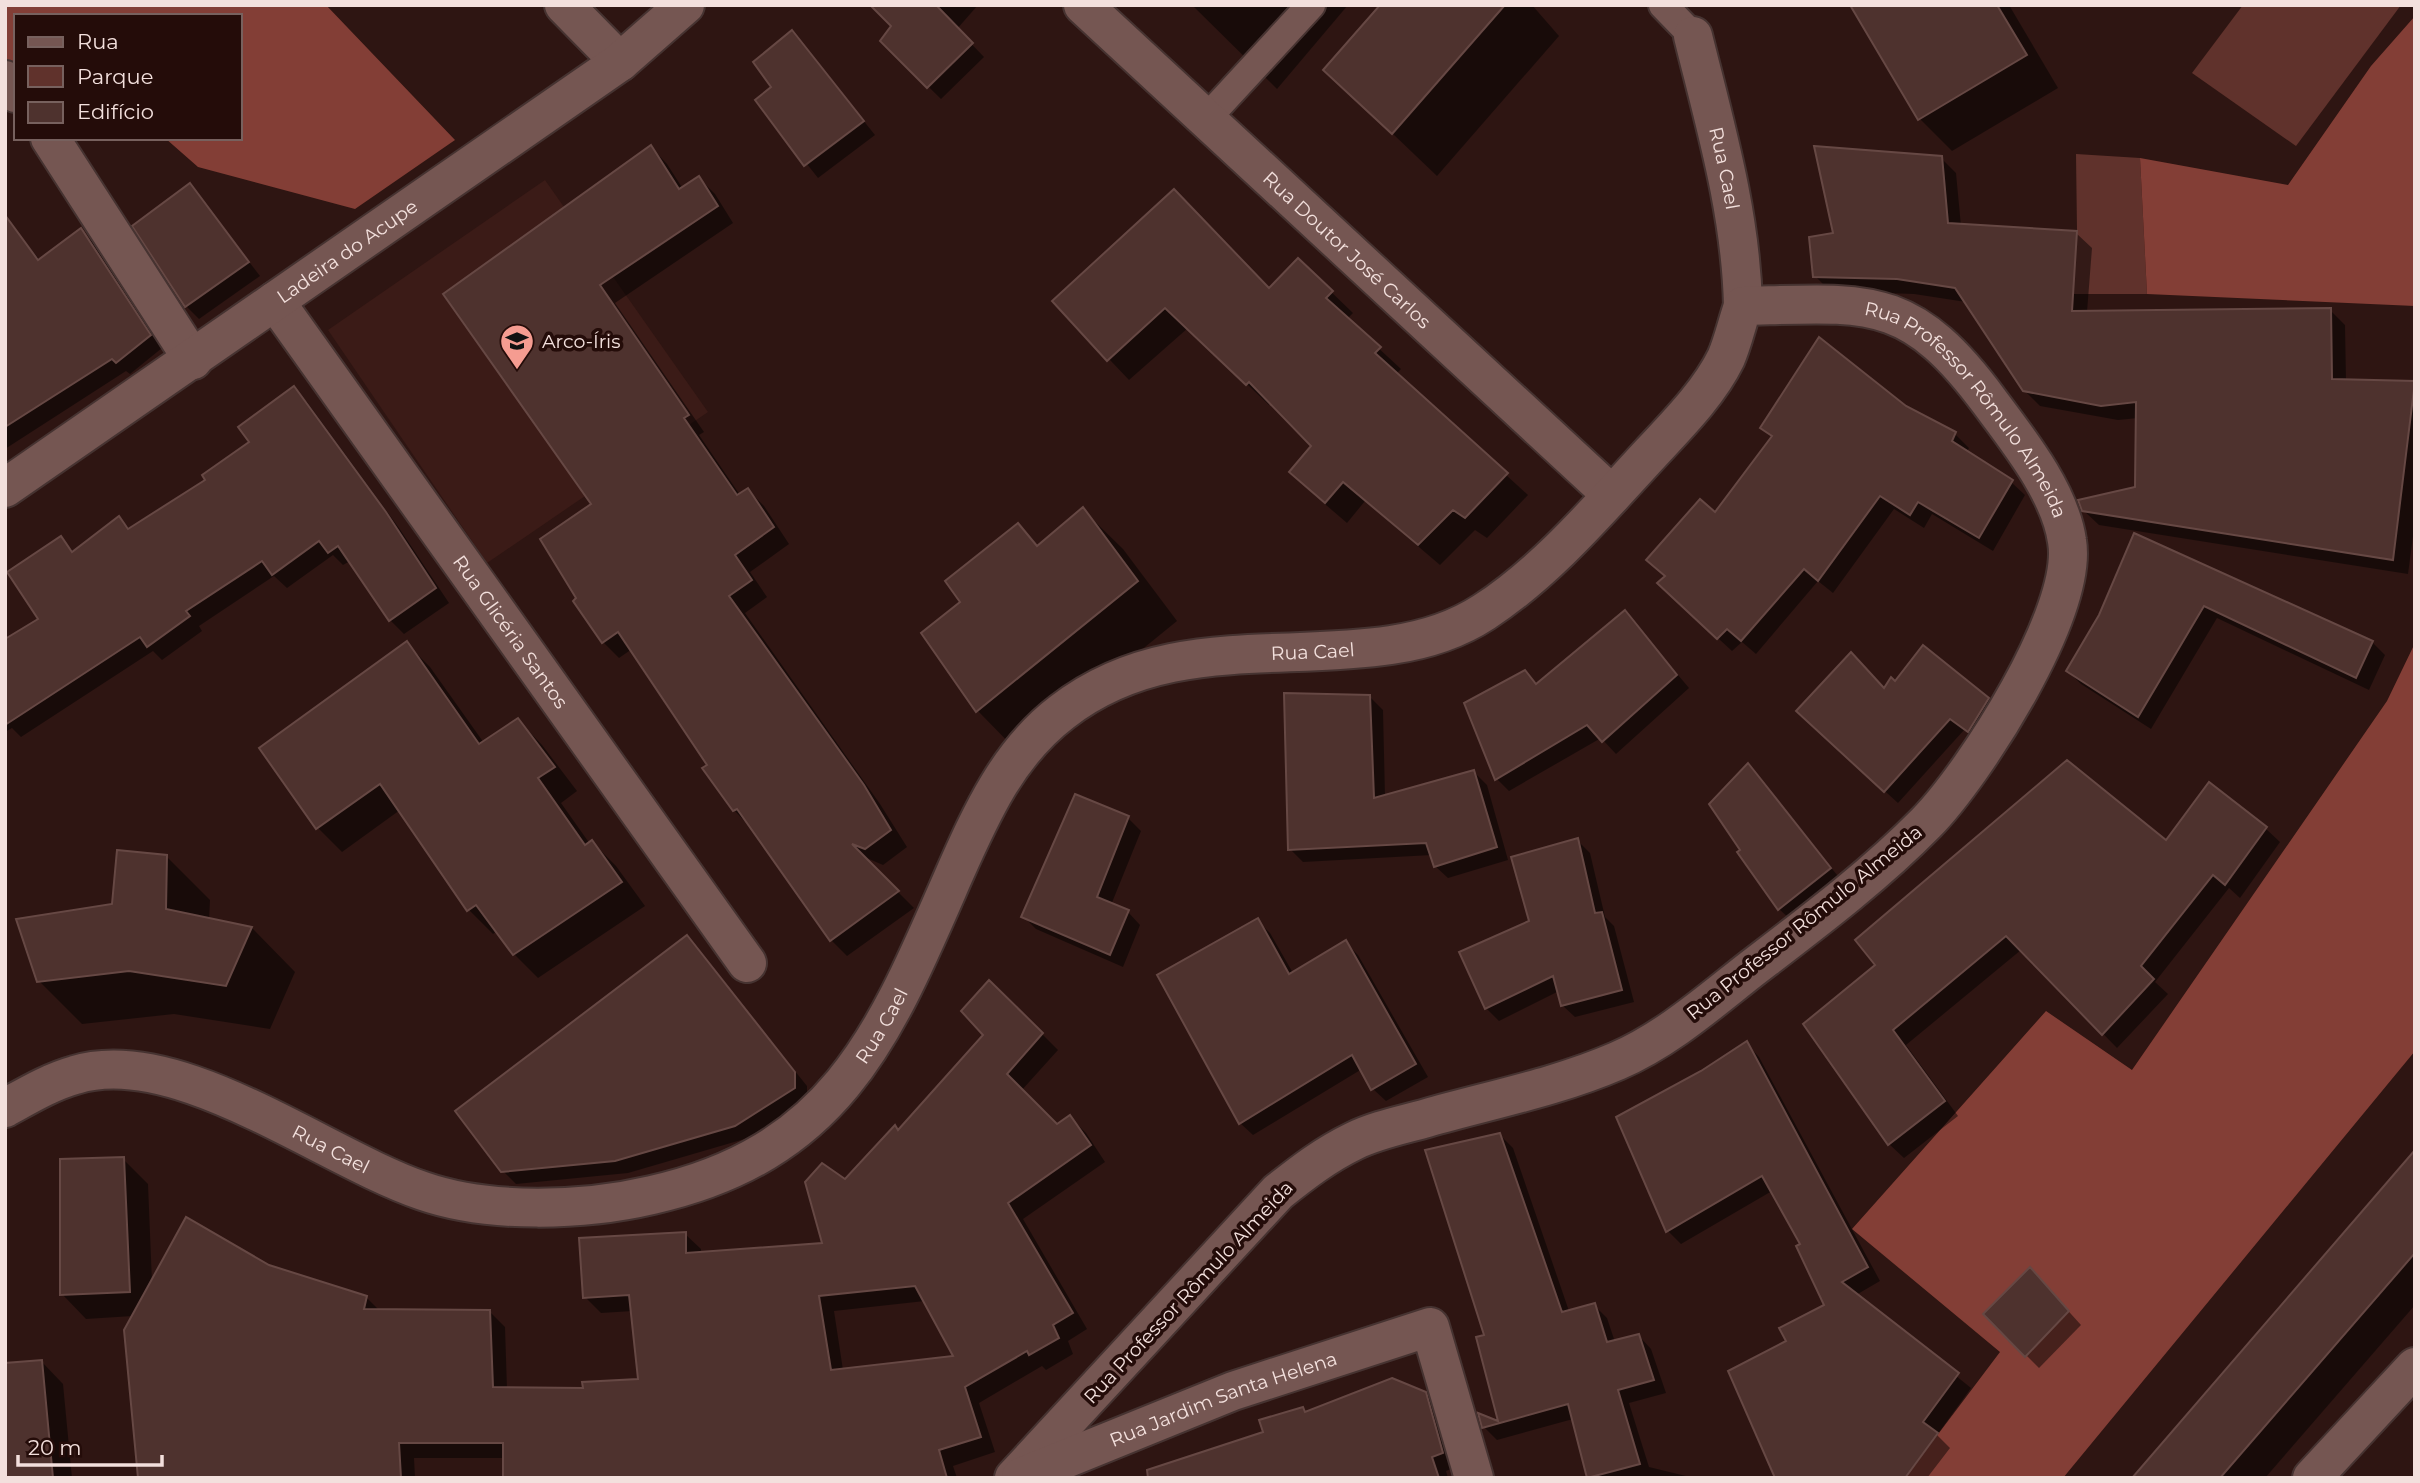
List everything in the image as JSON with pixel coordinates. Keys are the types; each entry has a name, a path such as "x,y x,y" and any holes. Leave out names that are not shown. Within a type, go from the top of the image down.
{"street":[{"path":"564,5 620,62"},
{"name":"Ladeira do Acupe","path":"5,488 620,62 685,5"},
{"name":"Rua Doutor José Carlos","path":"1083,5 1612,495"},
{"name":"Rua Cael","path":"1693,36 1722,152 1742,255 1743,306"},
{"path":"51,140 193,360"},
{"name":"Rua Glicéria Santos","path":"275,301 747,963"},
{"name":"Rua Professor Rômulo Almeida","path":"1017,1478 1278,1192 1315,1163 1356,1140 1570,1078 1618,1061 1648,1045 1784,944 1882,864 1927,822 1965,775 2020,687 2061,602 2068,574 2067,540 2063,528 2047,489 2024,448 1959,361 1921,328 1885,311 1843,303 1743,306"},
{"path":"1612,495 1684,417 1725,360 1743,306"},
{"name":"Rua Cael","path":"5,1108 78,1073 116,1070 166,1074 204,1088 370,1170 426,1193 479,1205 534,1207 589,1204 652,1196 706,1179 764,1154 810,1120 835,1096 876,1039 906,987 991,796 1035,735 1064,710 1100,687 1143,670 1201,656 1340,651 1440,635 1479,615 1517,589 1612,495"},
{"name":"Rua Jardim Santa Helena","path":"1017,1478 1233,1391 1430,1327 1474,1478"},
{"path":"2312,1478 2415,1367"}],"lane":[{"path":"1206,119 1311,5"},
{"path":"1663,5 1693,36"}],"shaded area":[{"path":"5,5 326,5 455,140 355,209 198,167 167,140 242,140 242,14 14,14 14,68 5,76"},
{"path":"2415,16 2415,306 2147,294 2140,158 2288,185 2371,66"},
{"name":"Arco-Íris","path":"545,180 708,412 487,563 328,330"},
{"path":"2415,643 2415,1051 2063,1478 1905,1478 2000,1352 1852,1229 2046,1011 2132,1070 2387,701"}],"green space":[{"path":"2243,5 2401,5 2296,146 2192,73"},
{"path":"2076,154 2140,158 2147,294 2073,294 2077,231"}],"building":[{"path":"870,5 936,5 973,43 927,88 880,41 891,26"},
{"path":"1380,5 1505,5 1392,134 1323,70"},
{"path":"1850,5 1997,5 2027,55 1918,120"},
{"path":"792,30 864,121 804,166 755,100 771,87 753,62"},
{"path":"651,145 679,189 699,176 718,206 600,285 689,415 684,418 737,495 748,488 774,527 735,555 752,580 729,596 864,785 891,830 865,849 852,844 899,891 830,941 737,809 733,811 702,768 707,765 618,632 602,643 573,601 576,598 540,539 591,504 443,294"},
{"path":"1814,146 1942,156 1948,223 2077,231 2072,311 2331,308 2332,379 2415,381 2393,560 2082,511 2078,500 2135,487 2136,402 2101,406 2023,391 1955,288 1897,279 1813,277 1809,237 1833,233"},
{"path":"190,183 249,262 185,307 132,226"},
{"path":"1174,189 1269,288 1298,258 1333,291 1326,298 1381,347 1375,353 1508,473 1465,518 1453,510 1418,545 1343,482 1325,503 1289,472 1311,446 1249,382 1246,385 1165,308 1107,361 1052,301"},
{"path":"5,215 38,260 81,228 151,335 116,363 112,359 5,427"},
{"path":"1819,337 1906,406 1956,432 1952,441 2013,480 1979,538 1918,502 1910,515 1880,496 1818,581 1804,569 1741,641 1727,629 1717,639 1657,583 1665,576 1646,560 1700,499 1715,512 1772,436 1760,428"},
{"path":"294,386 386,512 436,588 389,621 338,546 328,553 319,541 272,575 262,561 186,611 190,616 147,647 140,637 5,725 5,639 38,619 7,572 61,536 72,552 119,516 128,529 205,480 202,475 249,442 238,427"},
{"path":"1083,507 1138,581 976,712 921,633 960,602 945,581 1018,523 1037,546"},
{"path":"2134,533 2373,641 2356,678 2204,606 2138,717 2066,671 2099,615"},
{"path":"1625,610 1677,675 1602,742 1587,725 1495,780 1464,703 1525,670 1536,684"},
{"path":"407,641 479,744 518,718 555,767 538,778 585,845 592,840 622,882 513,955 476,905 467,911 380,784 316,829 259,748"},
{"path":"1923,645 1989,698 1968,732 1950,719 1884,792 1796,711 1851,652 1884,688 1891,677 1895,681"},
{"path":"1284,693 1370,695 1374,798 1474,770 1497,847 1434,867 1426,843 1288,850"},
{"path":"2067,760 2166,840 2209,782 2267,827 2225,885 2213,875 2141,966 2154,979 2102,1035 2006,936 1893,1030 1945,1101 1888,1145 1803,1024 1875,965 1855,940"},
{"path":"1748,763 1831,868 1778,910 1737,852 1740,850 1709,804"},
{"path":"1075,794 1129,816 1097,897 1129,910 1110,955 1021,917"},
{"path":"1578,838 1595,913 1602,912 1622,990 1561,1006 1553,976 1485,1009 1459,952 1529,921 1511,857"},
{"path":"117,850 167,855 166,909 252,927 226,986 129,971 37,982 16,919 112,904"},
{"path":"1258,918 1289,974 1346,940 1416,1064 1371,1090 1352,1055 1239,1124 1157,975"},
{"path":"687,935 795,1072 795,1088 735,1126 615,1161 501,1172 455,1111"},
{"path":"989,980 1043,1033 1007,1074 1057,1124 1070,1115 1091,1145 1008,1203 1073,1313 1053,1325 1059,1338 1029,1355 1027,1351 965,1387 981,1437 939,1450 947,1478 503,1478 503,1443 399,1443 401,1478 138,1478 124,1330 186,1217 269,1265 367,1296 364,1309 490,1310 493,1387 583,1388 582,1382 638,1379 629,1295 583,1298 579,1238 686,1232 686,1253 822,1243 805,1182 822,1163 845,1179 895,1125 898,1130 983,1035 961,1011","holes":["915,1286 953,1356 831,1370 819,1296"]},
{"path":"1747,1041 1868,1267 1842,1282 1959,1373 1923,1422 1938,1433 1905,1478 1775,1478 1728,1371 1786,1341 1779,1328 1824,1305 1796,1246 1800,1244 1762,1176 1666,1232 1616,1117 1701,1071"},
{"path":"1500,1133 1562,1312 1595,1303 1607,1342 1639,1334 1654,1380 1618,1390 1640,1464 1587,1478 1568,1404 1482,1428 1478,1413 1498,1421 1476,1337 1484,1335 1425,1150"},
{"path":"2415,1150 2415,1253 2220,1478 2132,1478"},
{"path":"124,1157 130,1292 60,1295 60,1159"},
{"path":"2030,1267 2069,1311 2025,1357 1983,1314"},
{"path":"42,1360 53,1478 5,1478 5,1363"},
{"path":"1392,1378 1426,1392 1443,1453 1432,1457 1439,1478 1148,1478 1147,1470 1263,1432 1259,1420 1303,1407 1305,1412"}],"place":[{"name":"Arco-Íris","path":"517,371"}]}
